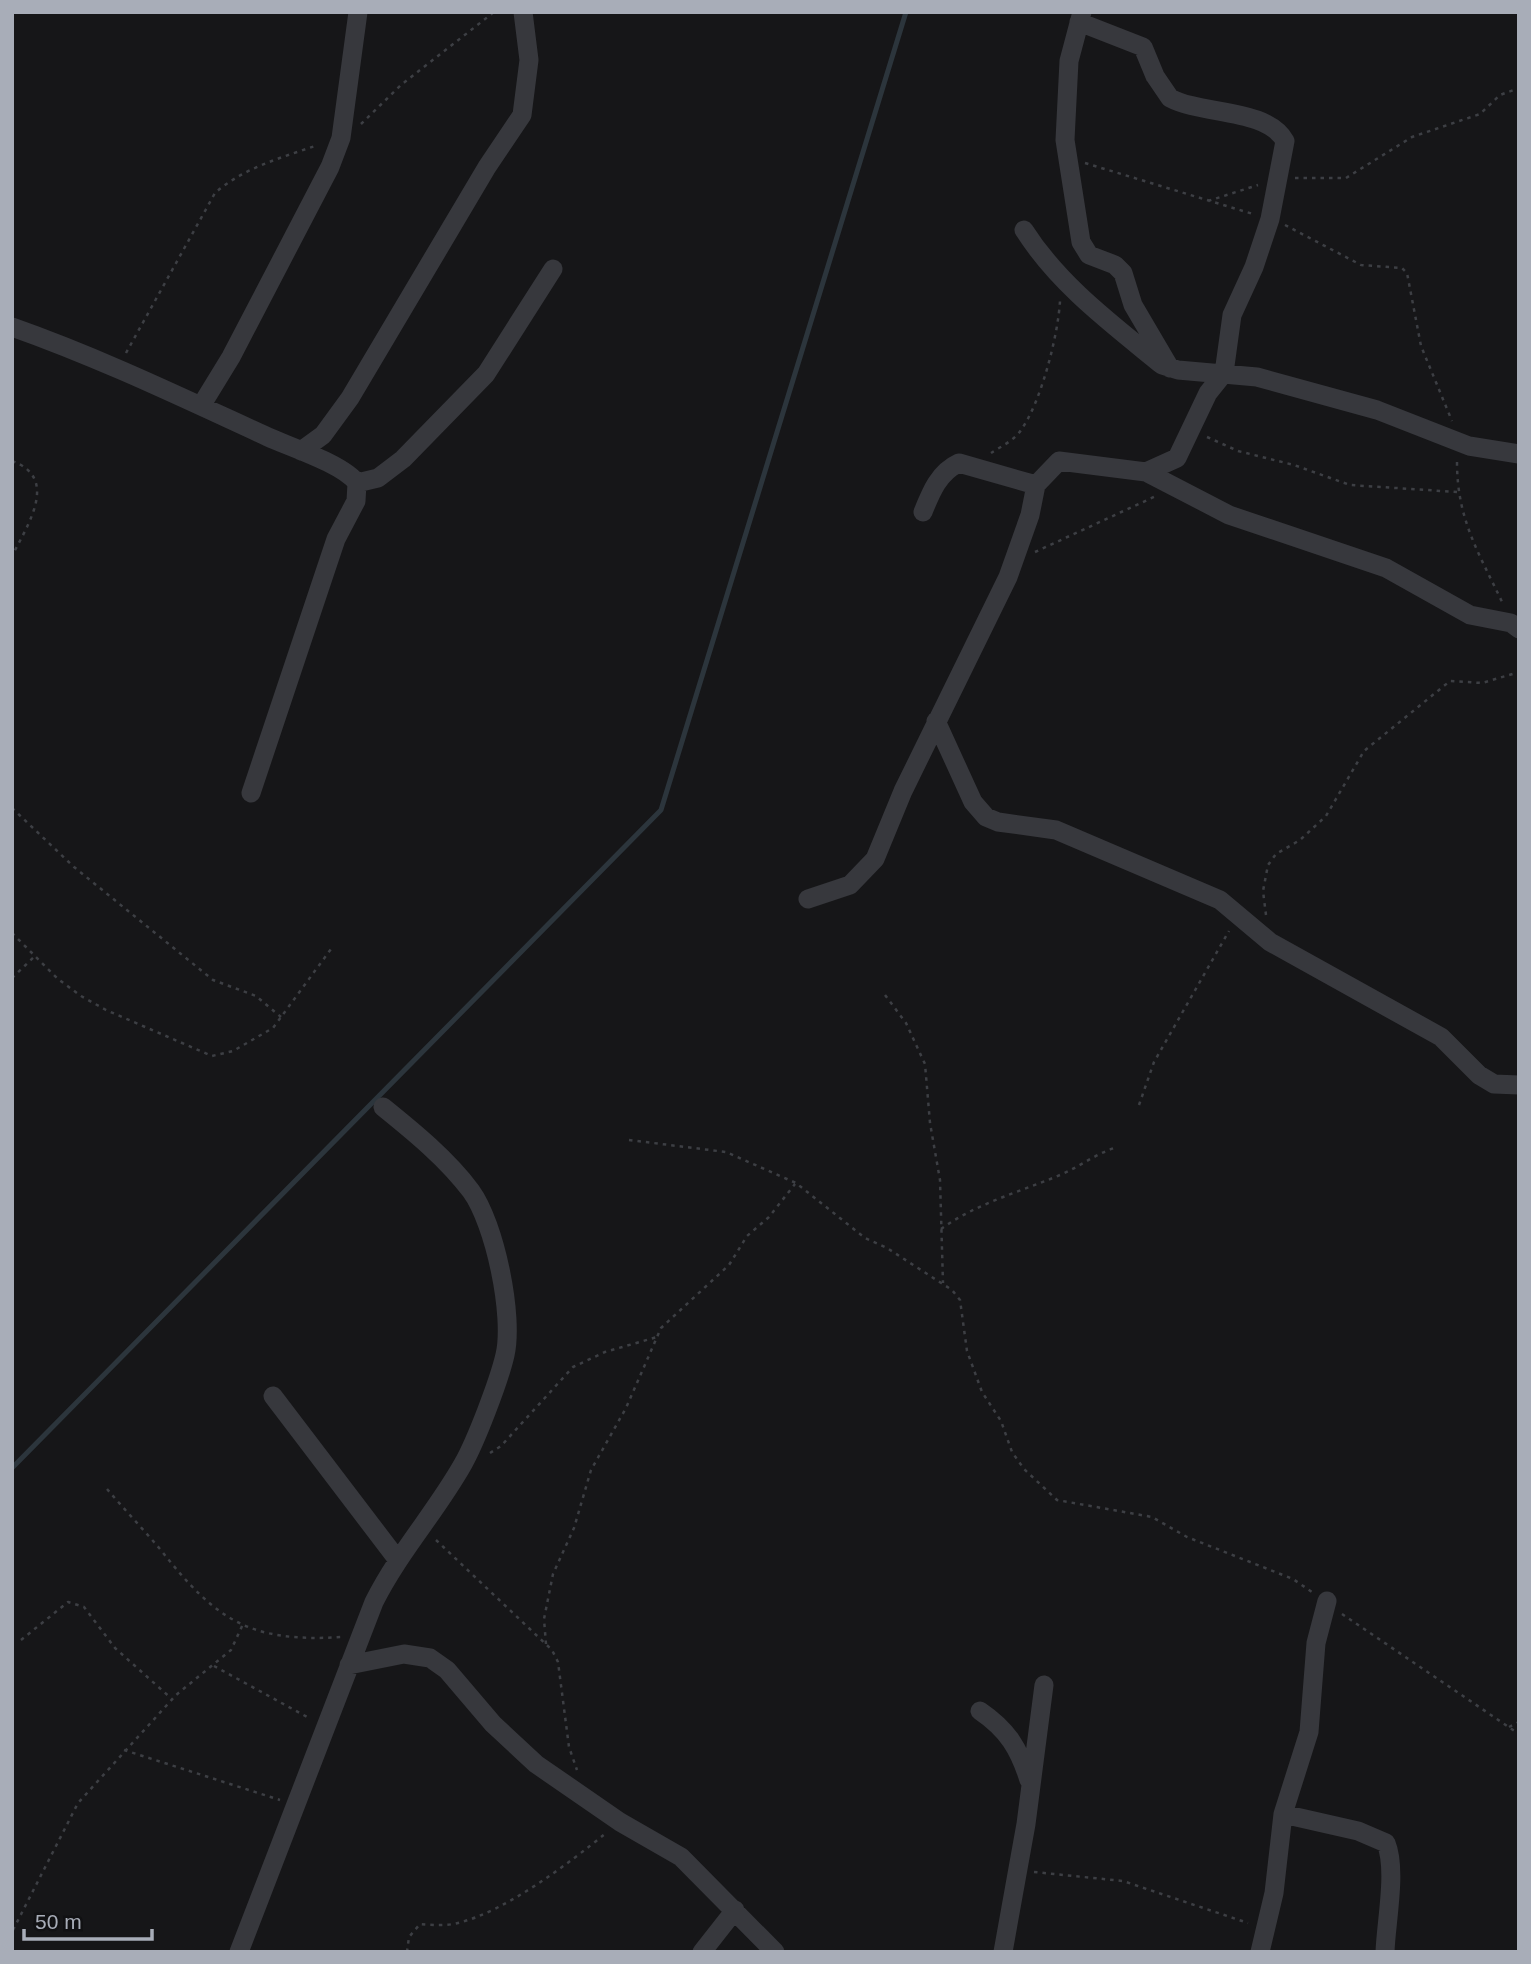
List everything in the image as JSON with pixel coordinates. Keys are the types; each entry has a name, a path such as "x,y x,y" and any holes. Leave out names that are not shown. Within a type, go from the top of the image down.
{"street":[{"path":"201,407 305,216 341,138 358,12"},
{"path":"301,451 323,435 350,398 487,167 522,115 530,60 523,12"},
{"path":"1146,472 1177,458 1208,393 1224,373 1232,315 1254,267 1270,219 1285,141 1273,128 1258,121 1170,98 1155,76 1143,47 1081,17 1069,61 1065,98 1068,158 1081,242 1089,255 1115,265 1123,273 1133,305 1170,368"},
{"path":"1024,230 1060,277 1162,365 1257,377 1377,410 1458,442 1519,454"},
{"path":"357,483 378,478 403,459 486,374 553,269"},
{"path":"12,327 117,369 301,451 353,478 357,483 356,501 336,538 251,793"},
{"path":"808,899 850,885 875,859 936,721 1015,559 1036,485 1059,461 1146,472 1229,515 1386,568 1470,615 1515,626"},
{"path":"923,512 949,467 959,463 973,465 1024,484 1036,485"},
{"path":"936,721 973,802 986,817 998,822 1056,830 1188,884 1239,913 1270,942 1340,983 1416,1020 1441,1037 1479,1075 1494,1084 1519,1085"},
{"path":"239,1952 258,1908 294,1804 359,1636 397,1559 465,1460 505,1353 506,1317 487,1221 472,1193 449,1165 383,1107"},
{"path":"273,1396 397,1559"},
{"path":"1260,1952 1266,1929 1283,1814 1308,1732 1316,1643 1327,1601"},
{"path":"349,1665 404,1654 430,1658 447,1670 512,1743 536,1764 620,1822 681,1857 775,1952"},
{"path":"1003,1952 1031,1785 1044,1685"},
{"path":"980,1711 999,1724 1011,1738 1031,1785"},
{"path":"1283,1814 1358,1831 1386,1843 1390,1872 1385,1952"},
{"path":"702,1952 735,1910"}],"path":[{"path":"117,369 215,193 228,181 253,169 341,138 363,123 401,85 494,12"},
{"path":"1205,201 1278,180 1346,178 1412,137 1480,114 1500,95 1519,88"},
{"path":"1068,158 1159,183 1205,201 1270,219 1303,232 1361,265 1402,268 1407,272 1421,346 1450,412 1458,442 1457,492 1462,513 1515,626"},
{"path":"973,465 1021,431 1042,388 1058,325 1060,277"},
{"path":"1192,430 1238,451 1294,465 1350,485 1457,492"},
{"path":"12,461 31,471 37,483 38,496 32,516 12,556"},
{"path":"1015,559 1060,542 1176,486"},
{"path":"1270,942 1263,891 1268,865 1276,854 1300,839 1326,816 1364,751 1450,681 1482,683 1519,672"},
{"path":"12,808 113,900 213,980 256,996 282,1017"},
{"path":"1139,1105 1154,1062 1239,913"},
{"path":"12,933 58,979 106,1010 212,1056 233,1051 273,1028 331,949"},
{"path":"12,978 36,956"},
{"path":"885,995 906,1023 925,1064 930,1124 940,1180 943,1283"},
{"path":"629,1140 726,1152 796,1183 865,1238 887,1248 943,1283 960,1300 967,1351 977,1383 1002,1421 1012,1452 1024,1469 1057,1500 1152,1517 1187,1537 1293,1579 1327,1601 1354,1625 1388,1643 1519,1734"},
{"path":"941,1229 973,1209 1064,1173 1094,1155 1114,1148"},
{"path":"546,1644 544,1619 553,1574 574,1528 591,1470 626,1408 658,1337 669,1319 729,1265 747,1236 769,1217 796,1183"},
{"path":"482,1458 501,1446 573,1367 605,1352 658,1337"},
{"path":"107,1489 200,1598 243,1624 266,1634 301,1639 359,1636"},
{"path":"421,1527 546,1644 558,1662 569,1747 586,1797"},
{"path":"21,1640 68,1602 75,1602 84,1607 127,1660 173,1699"},
{"path":"13,1930 78,1803 173,1699 231,1650 243,1624"},
{"path":"214,1666 324,1728"},
{"path":"1509,1727 1519,1722"},
{"path":"124,1750 214,1781 294,1804"},
{"path":"407,1952 410,1937 421,1924 456,1924 500,1905 576,1858 620,1822"},
{"path":"1017,1870 1123,1881 1266,1929"}],"waterway":[{"path":"12,1468 661,810 906,12"}]}
